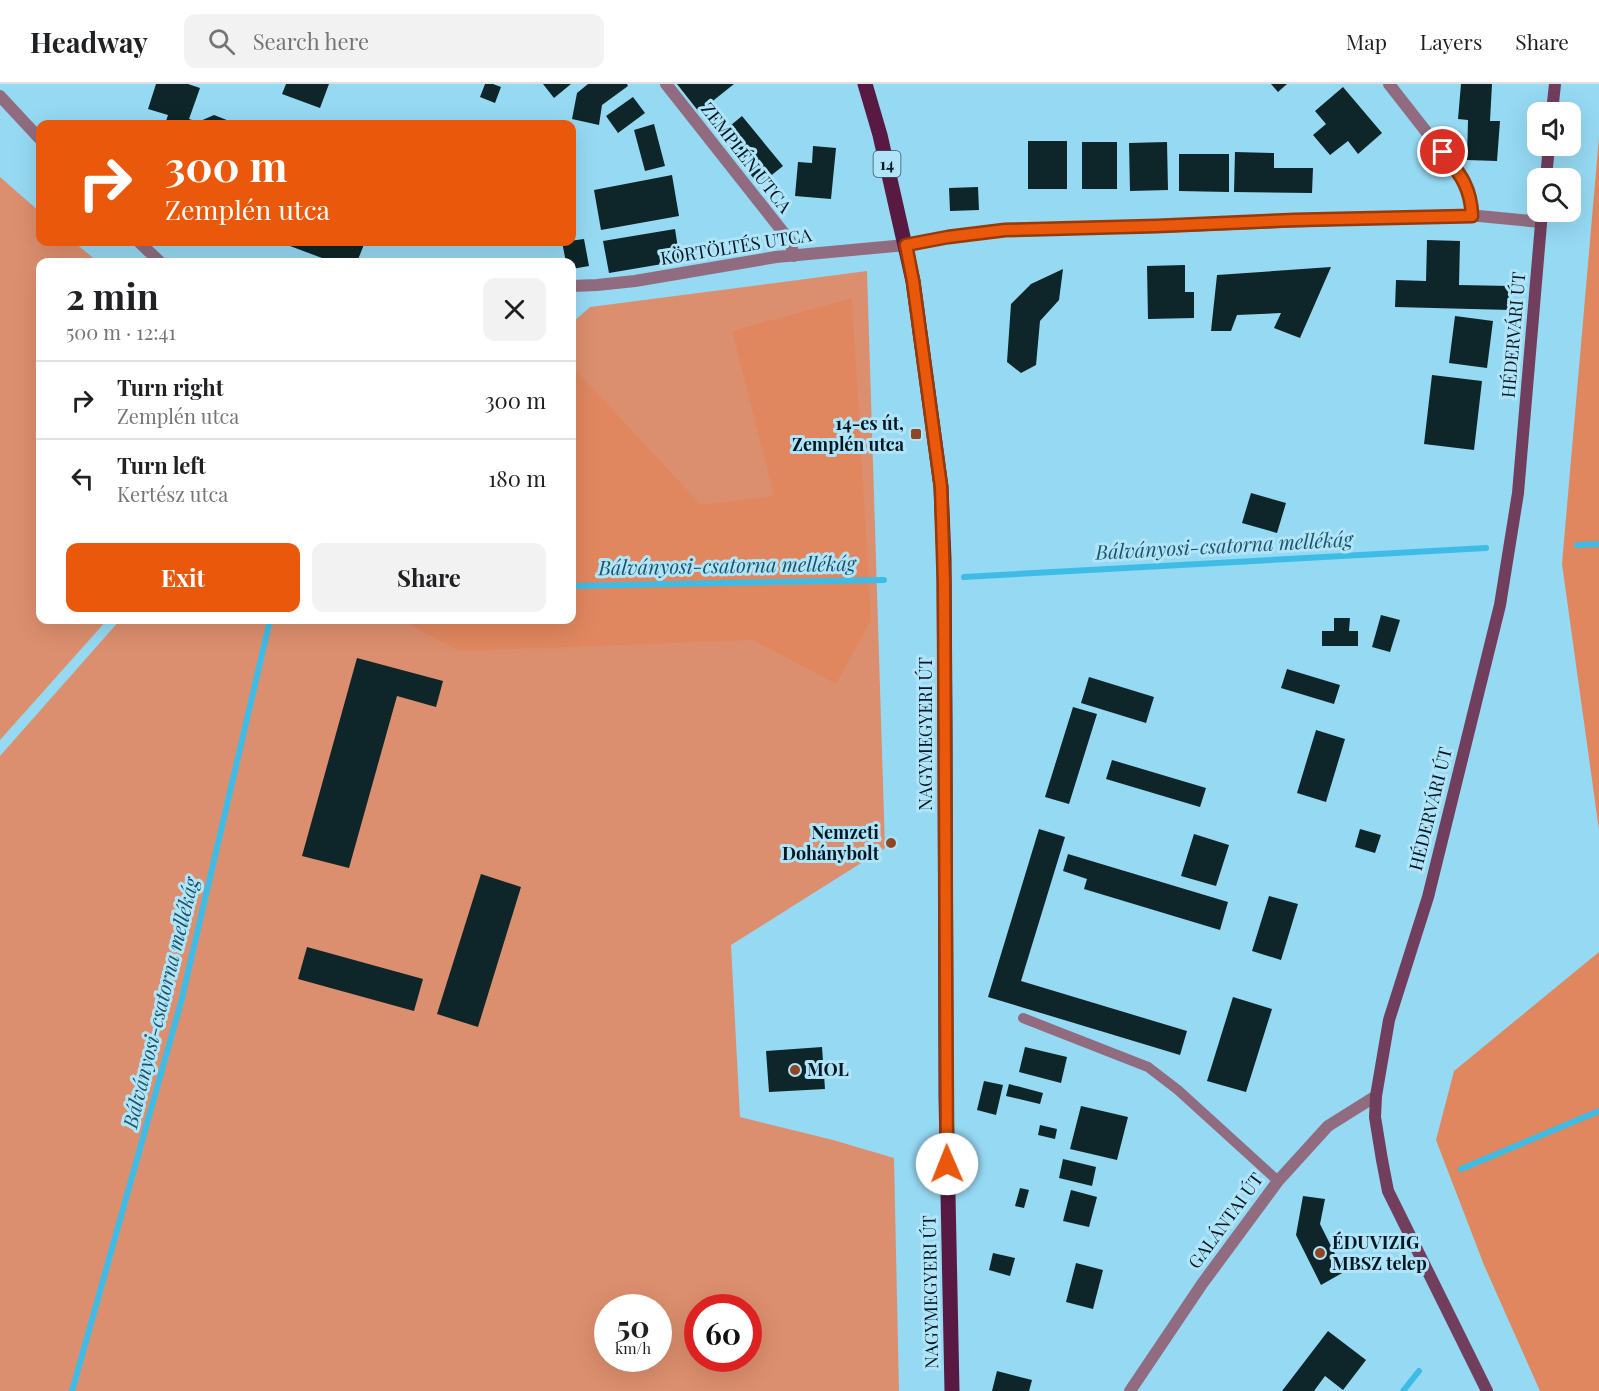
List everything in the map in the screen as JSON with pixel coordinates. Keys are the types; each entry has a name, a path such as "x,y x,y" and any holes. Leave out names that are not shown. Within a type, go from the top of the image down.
{"main road":[{"name":"NAGYMEGYERI ÚT","path":"865,84 880,135 913,281 941,487 944,549 946,1096 952,1391"}],"street":[{"name":"ZEMPLÉN UTCA","path":"666,84 790,241 794,255"},
{"path":"1389,84 1464,180 1469,194 1472,216"},
{"path":"1553,102 1555,84"},
{"path":"0,96 36,135"},
{"path":"906,245 1005,230 1472,216 1527,218"},
{"name":"HÉDERVÁRI ÚT","path":"1487,1391 1388,1191 1375,1117 1376,1096 1389,1020 1428,897 1500,604 1518,493 1542,222"},
{"name":"KÖRTÖLTÉS UTCA","path":"576,286 635,281 776,257 906,245"},
{"path":"143,246 156,258"},
{"name":"GALÁNTAI ÚT","path":"1130,1391 1202,1284 1278,1181 1328,1126 1376,1096"}],"lane":[{"path":"1023,1018 1148,1067 1178,1090 1278,1181"}],"shaded area":[{"path":"1599,137 1599,830 1562,564"},
{"path":"0,177 36,208 36,246 79,246 93,258 36,258 36,624 103,624 0,740"},
{"path":"867,271 885,848 731,945 740,1117 894,1158 899,1391 0,1391 0,756 116,624 576,624 576,319 590,307"},
{"path":"852,298 871,620 836,684 753,640 459,651 408,624 576,624 576,370 701,505 774,496 732,331"},
{"path":"1599,952 1599,1391 1540,1391 1484,1265 1436,1140 1454,1071"}],"building":[{"path":"156,84 188,84 200,88 189,119 192,120 166,120 168,115 148,109"},
{"path":"286,84 329,84 320,108 282,94"},
{"path":"485,84 501,87 495,103 480,97"},
{"path":"543,84 571,84 554,98"},
{"path":"588,84 627,84 628,86 602,105 599,125 572,119 577,93"},
{"path":"677,84 734,84 699,112"},
{"path":"1271,84 1287,84 1278,92"},
{"path":"1461,84 1492,84 1490,121 1500,121 1497,161 1467,160 1468,120 1458,119"},
{"path":"1343,87 1382,133 1358,154 1348,141 1330,155 1313,135 1326,124 1315,111"},
{"path":"633,97 645,113 618,133 606,116"},
{"path":"214,115 227,120 203,120"},
{"path":"742,116 783,166 759,185 719,135"},
{"path":"654,124 665,166 645,171 634,130"},
{"path":"1028,141 1067,141 1067,189 1028,189"},
{"path":"1082,142 1117,142 1117,189 1082,189"},
{"path":"1167,142 1168,190 1130,191 1129,143"},
{"path":"813,146 836,148 831,199 795,196 798,162 812,163"},
{"path":"1235,152 1274,153 1274,168 1313,168 1312,193 1234,192"},
{"path":"1179,154 1229,154 1229,192 1179,191"},
{"path":"672,175 679,216 601,230 594,190"},
{"path":"978,187 979,210 950,211 949,188"},
{"path":"675,229 680,261 609,273 603,241"},
{"path":"584,239 589,266 576,268 576,258 565,258 563,246 576,246 576,240"},
{"path":"1427,240 1460,241 1459,285 1510,286 1510,310 1395,307 1396,280 1426,281"},
{"path":"290,246 363,246 359,258 322,258"},
{"path":"1185,265 1185,292 1194,292 1194,318 1148,319 1147,266"},
{"path":"1331,267 1300,338 1274,328 1281,313 1237,315 1231,331 1211,331 1217,275"},
{"path":"1063,269 1059,300 1040,321 1036,365 1021,373 1007,362 1011,304 1031,284"},
{"path":"1455,316 1493,321 1487,368 1449,363"},
{"path":"1432,375 1482,381 1474,450 1424,444"},
{"path":"1251,493 1286,503 1277,533 1242,523"},
{"path":"1381,615 1400,620 1390,652 1372,647"},
{"path":"1334,618 1350,618 1349,631 1358,631 1358,646 1322,646 1322,631 1334,631"},
{"path":"357,658 443,681 436,707 397,696 349,868 302,856"},
{"path":"1287,669 1340,685 1334,704 1281,688"},
{"path":"1089,677 1154,697 1146,723 1081,703"},
{"path":"1073,707 1097,714 1069,804 1045,797"},
{"path":"1316,730 1345,739 1326,802 1297,793"},
{"path":"1112,760 1206,788 1200,807 1106,779"},
{"path":"1039,829 1065,837 1021,981 1187,1031 1180,1055 988,997"},
{"path":"1360,829 1381,835 1375,853 1355,847"},
{"path":"1194,834 1229,845 1216,886 1181,876"},
{"path":"1068,854 1228,902 1220,930 1084,889 1087,879 1063,871"},
{"path":"481,874 521,887 478,1027 437,1014"},
{"path":"1269,896 1298,904 1281,960 1252,951"},
{"path":"307,947 423,979 414,1011 298,979"},
{"path":"1233,997 1272,1009 1246,1092 1207,1081"},
{"name":"MOL","path":"822,1047 825,1089 769,1092 766,1051"},
{"path":"1025,1047 1067,1057 1061,1083 1019,1072"},
{"path":"984,1081 1003,1085 996,1115 977,1110"},
{"path":"1009,1084 1043,1093 1040,1104 1006,1096"},
{"path":"1081,1106 1128,1117 1117,1160 1070,1149"},
{"path":"1040,1125 1057,1129 1055,1139 1038,1135"},
{"path":"1063,1159 1096,1167 1092,1186 1059,1178"},
{"path":"1020,1188 1029,1190 1024,1208 1015,1206"},
{"path":"1071,1190 1097,1197 1089,1227 1063,1221"},
{"name":"ÉDUVIZIG MBSZ telep","path":"1303,1196 1325,1199 1320,1224 1344,1272 1321,1285 1296,1235"},
{"path":"993,1253 1015,1258 1010,1276 989,1270"},
{"path":"1076,1263 1103,1270 1093,1309 1066,1302"},
{"path":"1328,1331 1366,1360 1343,1390 1325,1376 1314,1391 1282,1391"},
{"path":"997,1371 1032,1380 1029,1391 992,1391"}],"waterway":[{"name":"Bálványosi-csatorna mellékág","path":"1577,545 1599,544"},
{"name":"Bálványosi-csatorna mellékág","path":"964,577 1486,548"},
{"name":"Bálványosi-csatorna mellékág","path":"576,586 884,580"},
{"name":"Bálványosi-csatorna mellékág","path":"72,1391 181,1002 269,624"},
{"path":"1461,1169 1599,1111"},
{"path":"1403,1391 1419,1371"}],"place":[{"name":"14-es út, Zemplén utca","path":"916,434"},
{"name":"Nemzeti Dohánybolt","path":"891,843"},
{"name":"MOL","path":"795,1070"},
{"name":"ÉDUVIZIG MBSZ telep","path":"1320,1253"}],"route":[{"path":"947,1164 944,560 941,487 906,245 1005,230 1472,216 1472,205 1464,180 1443,152"}]}
